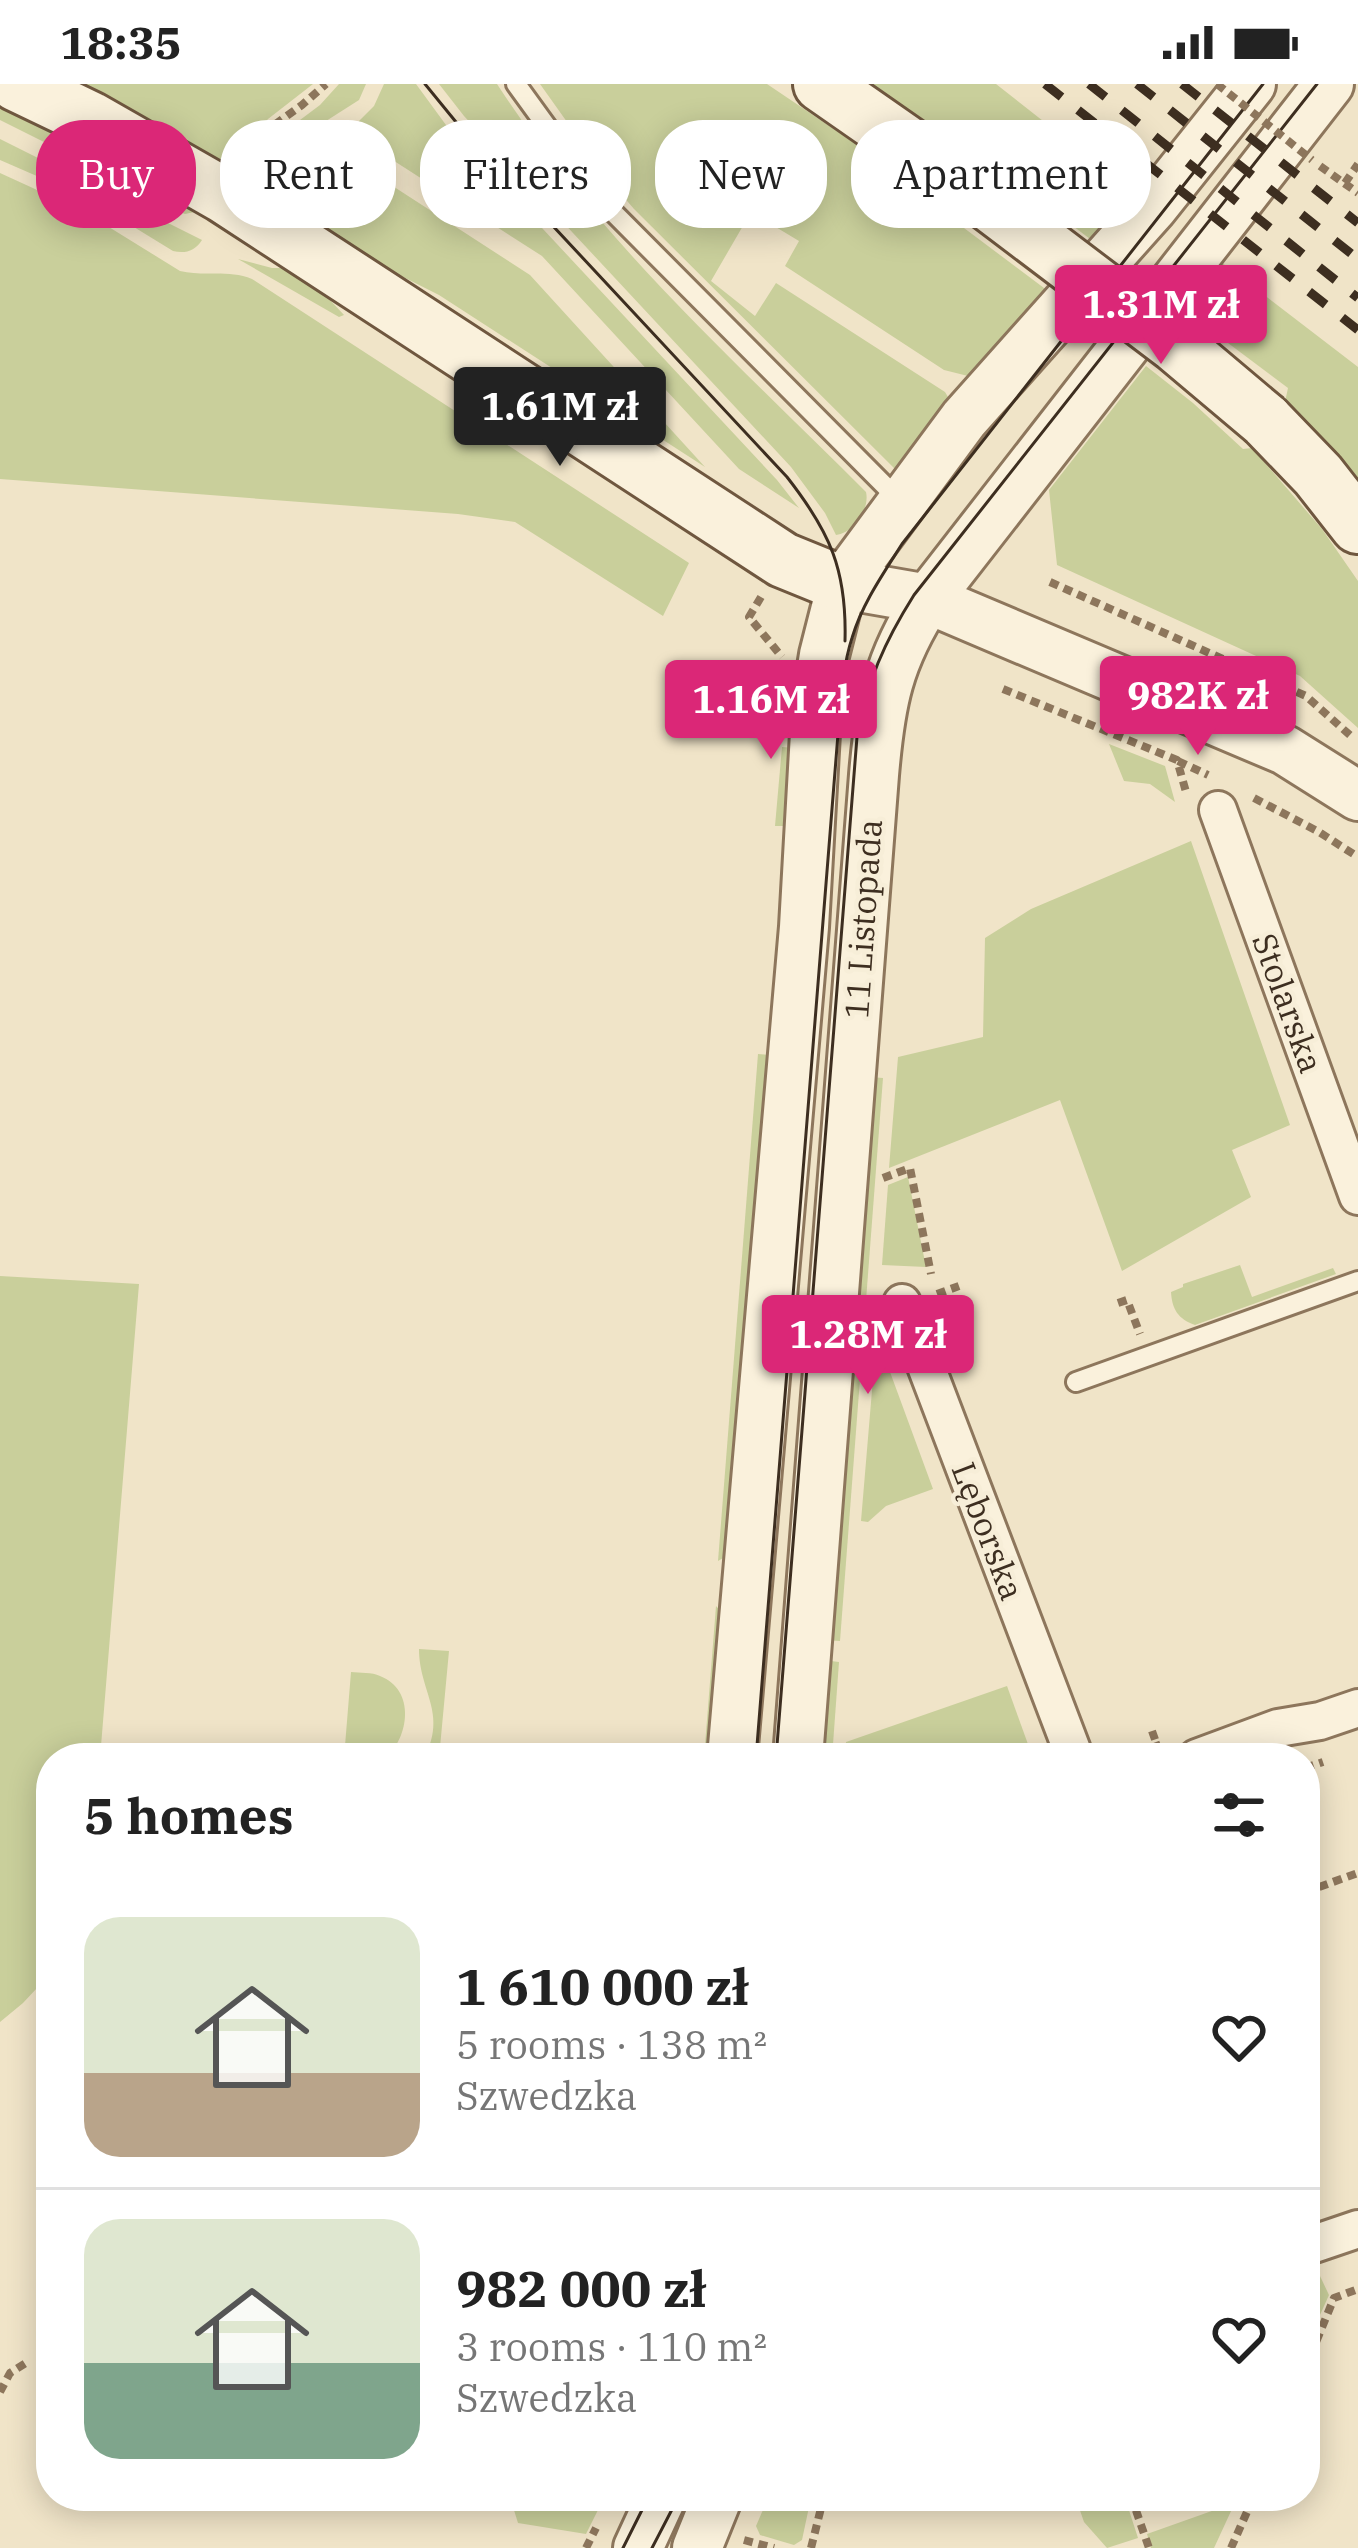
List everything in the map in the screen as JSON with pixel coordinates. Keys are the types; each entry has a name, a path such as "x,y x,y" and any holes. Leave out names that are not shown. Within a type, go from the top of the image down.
{"main road":[{"path":"16,84 90,119 223,195 783,560 842,584"},
{"path":"821,84 1176,345 1264,420 1358,526"}],"street":[{"name":"11 Listopada","path":"733,1743 804,927 817,698 842,584 979,402 1153,207 1250,84"},
{"name":"11 Listopada","path":"799,1743 877,740 892,665 928,599 1329,84"},
{"path":"842,584 928,599 1285,750 1358,796"},
{"name":"Stolarska","path":"1218,801 1358,1196"},
{"name":"Lęborska","path":"919,1299 1070,1743"},
{"path":"1238,1743 1358,1708"},
{"path":"1320,2242 1358,2229"},
{"path":"719,2511 720,2544"}],"lane":[{"path":"516,84 598,197 902,502"},
{"path":"1076,1382 1358,1281"}],"path":[{"path":"281,120 326,84"},
{"path":"1217,84 1358,193"},
{"path":"1345,183 1358,164"},
{"path":"1050,582 1306,696 1358,742"},
{"path":"1004,689 1177,760 1218,801 1319,832 1358,857"},
{"path":"882,1178 910,1168 926,1227 932,1274"},
{"path":"919,1299 959,1286"},
{"path":"1152,1731 1156,1743"},
{"path":"1320,1887 1358,1873"},
{"path":"1320,2332 1334,2298 1358,2289"},
{"path":"0,2392 10,2373 29,2361"},
{"path":"811,2548 818,2511"},
{"path":"1137,2511 1149,2548"},
{"path":"1232,2548 1248,2511"},
{"path":"720,2544 774,2548"}],"green space":[{"path":"66,84 313,84 267,120 220,120 220,170 196,156 196,120 131,120"},
{"path":"339,84 366,84 359,100 328,120 300,120"},
{"path":"384,84 416,84 442,120 420,120 420,178 396,162 396,120 360,120 374,106"},
{"path":"439,84 497,84 522,120 468,120"},
{"path":"540,84 767,84 820,120 655,120 655,228 742,228 711,281 755,316 776,283 945,392 944,406 897,471 631,206 631,120 566,120"},
{"path":"869,84 996,84 1042,120 918,120"},
{"path":"0,93 46,120 36,120 36,138 0,120"},
{"path":"827,124 851,141 851,228 964,228 1048,291 968,376 944,370 785,266 799,241 777,228 827,228"},
{"path":"0,139 36,157 36,176 0,160"},
{"path":"0,173 36,189 36,228 110,228 180,271 252,279 689,563 663,616 515,522 0,479"},
{"path":"396,188 420,204 420,228 457,228 530,275 705,467 439,295 308,228 396,228"},
{"path":"136,228 178,228 202,240 189,251 173,251"},
{"path":"498,228 542,228 799,508 739,469 542,256"},
{"path":"568,228 608,228 719,347 866,492 866,506 854,525 836,535 791,467"},
{"path":"1076,228 1106,228 1094,242"},
{"path":"238,259 272,268 300,268 344,315 339,317"},
{"path":"1221,262 1358,367 1358,479 1285,402 1288,388 1188,313"},
{"path":"1146,366 1243,449 1252,448 1322,529 1358,581 1358,728 1300,676 1057,565 1049,490"},
{"path":"1109,744 1165,766 1175,802 1150,784 1124,781"},
{"path":"782,747 795,748 792,795 785,826 775,826"},
{"path":"1191,841 1290,1125 1232,1150 1251,1197 1122,1271 1060,1100 889,1168 898,1057 983,1037 985,938 1031,909"},
{"path":"758,1054 769,1055 730,1554 718,1561"},
{"path":"870,1077 883,1078 840,1641 825,1640"},
{"path":"908,1177 926,1267 882,1265 888,1185"},
{"path":"1240,1265 1252,1297 1333,1268 1336,1274 1195,1325 1177,1313 1171,1292"},
{"path":"0,1276 139,1284 101,1743 36,1743 36,1989 0,2022"},
{"path":"879,1342 933,1489 886,1506 868,1522 861,1521"},
{"path":"716,1606 724,1615 717,1743 705,1743"},
{"path":"419,1649 449,1651 440,1743 431,1743 433,1715"},
{"path":"823,1660 839,1662 833,1743 816,1743"},
{"path":"351,1672 370,1673 392,1683 405,1714 397,1743 345,1743"},
{"path":"1007,1686 1028,1743 846,1743"},
{"path":"1320,2276 1329,2295 1320,2315"},
{"path":"514,2511 598,2511 586,2534 518,2523"},
{"path":"763,2511 808,2511 802,2540 794,2545 760,2535 756,2526"},
{"path":"1080,2511 1129,2511 1138,2538 1107,2548"},
{"path":"1212,2511 1231,2511 1214,2548 1151,2548 1147,2534"}],"tram line":[{"path":"425,84 787,477 833,553 843,593 845,641"},
{"path":"757,1743 838,734 852,638 867,601 902,544 1263,84"},
{"path":"777,1743 857,737 871,680 914,595 1317,84"},
{"path":"623,2548 642,2511"},
{"path":"652,2548 671,2511"}],"railway":[{"path":"1045,84 1358,330"},
{"path":"1089,84 1358,298"},
{"path":"1137,84 1358,259"},
{"path":"1182,84 1358,223"}]}
